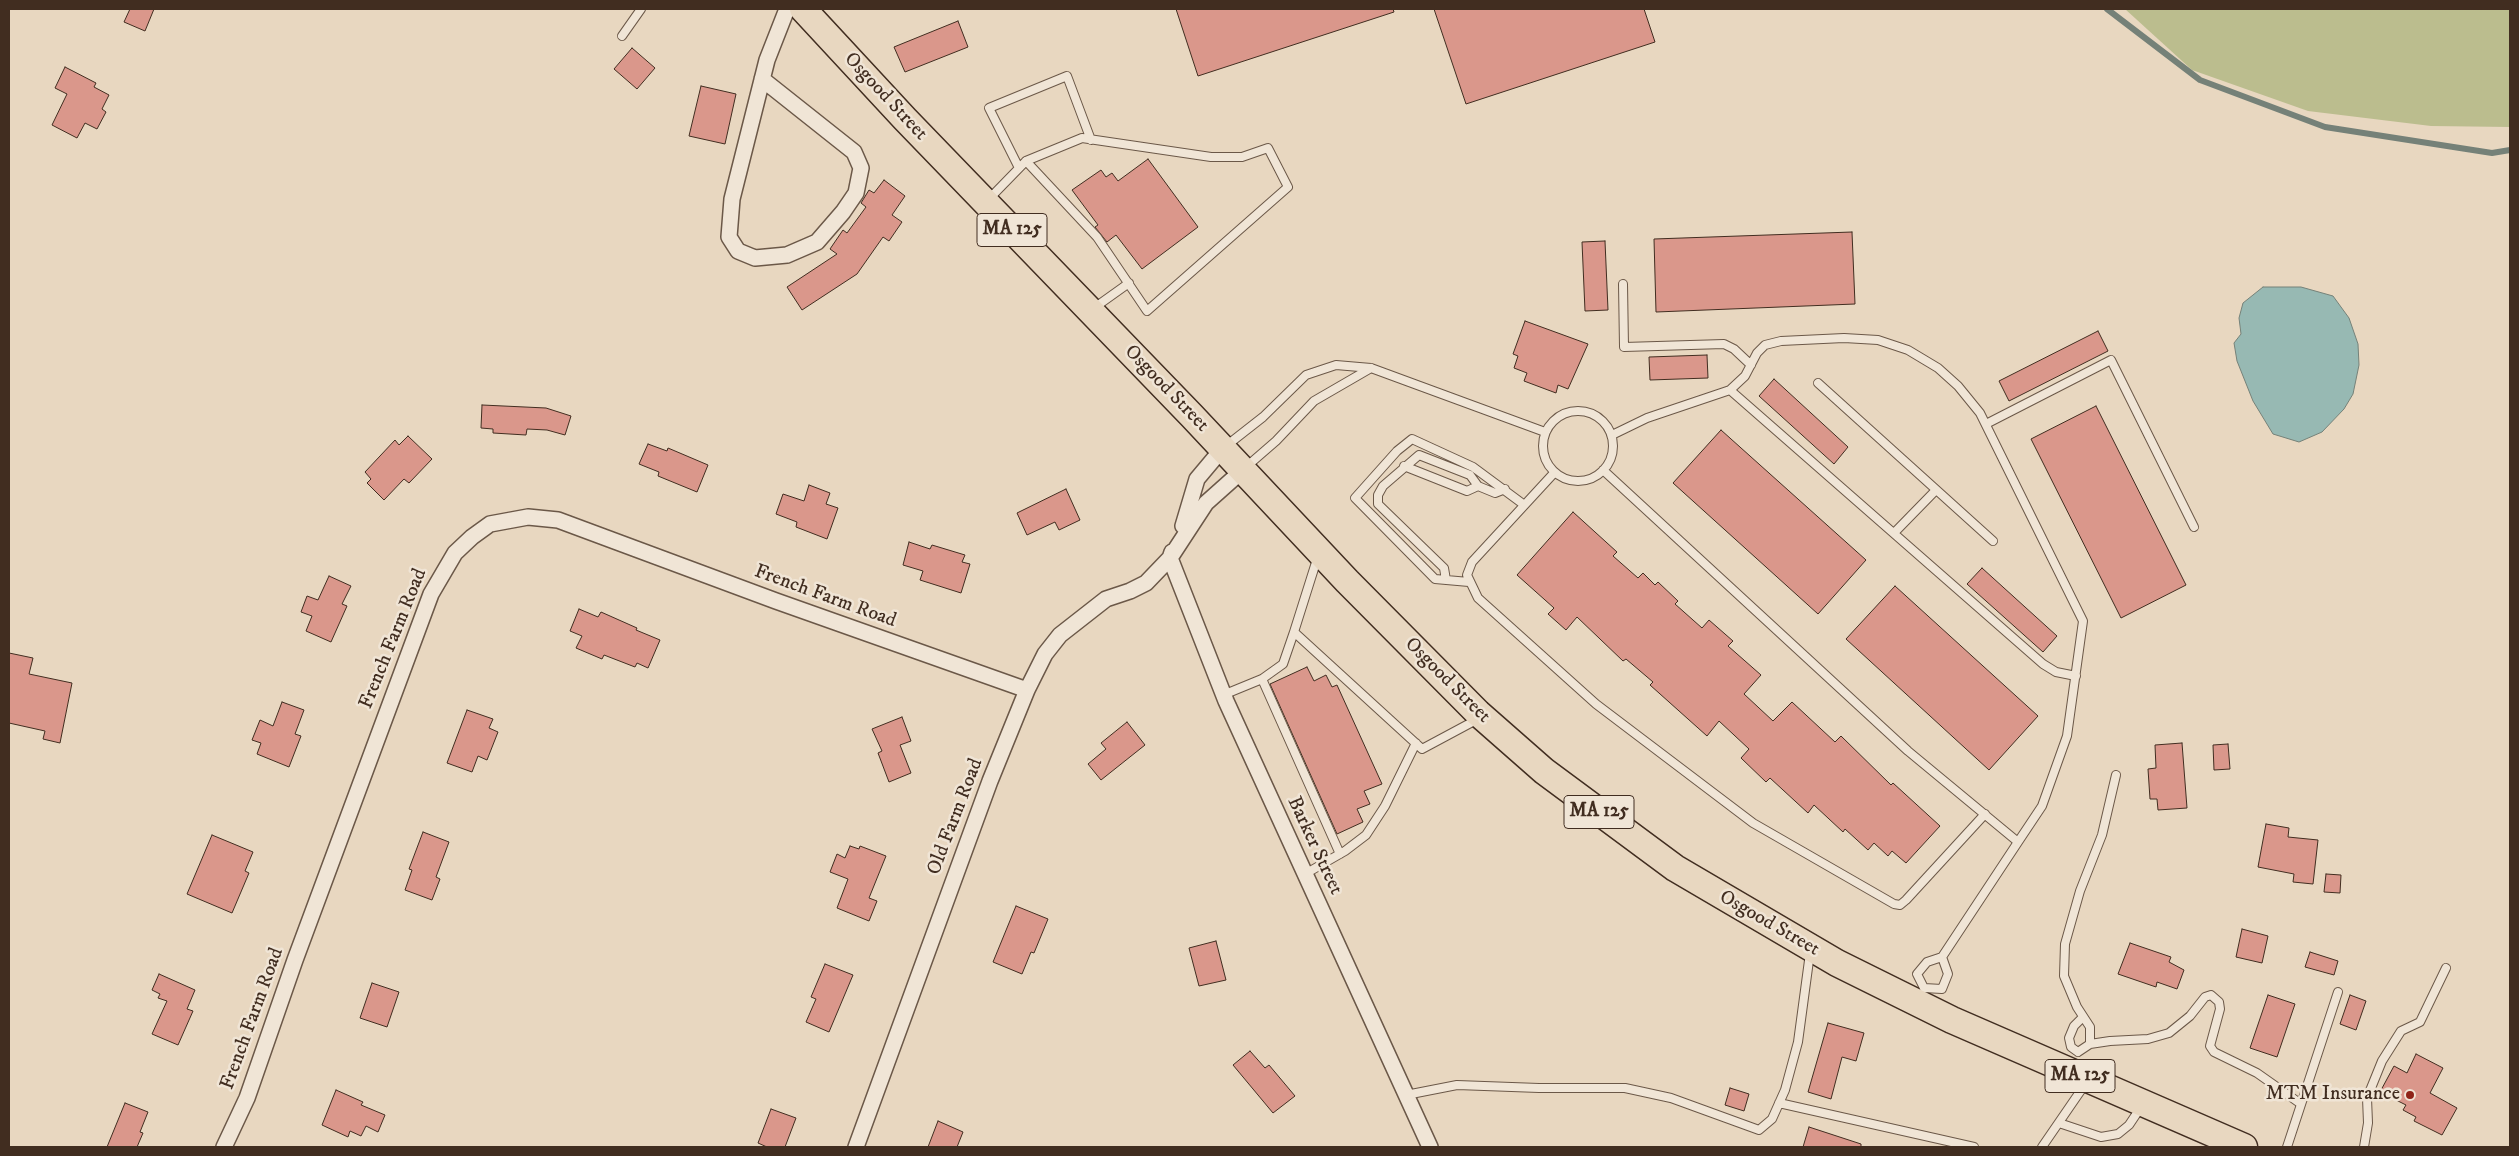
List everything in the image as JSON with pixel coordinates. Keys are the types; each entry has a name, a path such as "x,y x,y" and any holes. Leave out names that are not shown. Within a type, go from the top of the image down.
{"highway":[{"name":"Osgood Street","path":"803,9 986,203 1223,448 1319,552 1482,717 1544,771 1676,868 1810,949 2080,1067 2143,1104 2244,1147"}],"street":[{"path":"762,79 854,152 861,168 856,193 843,212 817,242 787,255 755,258 738,251 729,237 732,199 766,60 787,9"},
{"path":"1170,558 1190,508 1197,479 1223,448"},
{"path":"1170,558 1206,503 1243,470"},
{"name":"French Farm Road","path":"224,1147 247,1098 292,969 431,594 455,553 490,524 528,517 558,520 785,604 1027,690"},
{"name":"Old Farm Road","path":"856,1147 990,781 1027,690 1044,654 1060,636 1106,599 1146,583 1170,558"},
{"name":"Barker Street","path":"1170,558 1223,695 1430,1147"}],"lane":[{"path":"622,36 641,9"},
{"path":"1019,168 989,108 1066,76 1091,140"},
{"path":"986,203 1026,161 1082,138 1211,157 1242,157 1268,148 1288,187 1147,311 1097,237 1026,161"},
{"path":"1090,311 1129,283"},
{"path":"1622,284 1624,347 1724,344 1734,349 1751,365"},
{"path":"1612,435 1647,418 1730,390 1739,384 1757,353 1765,346 1781,341 1844,338 1878,340 1908,350 1938,368 1980,413 2083,621 2067,736 2042,806 1942,957 1926,962 1917,974 1920,996 1942,989 1948,974 1942,957"},
{"path":"1986,424 2112,360 2194,527"},
{"path":"1223,448 1262,416 1306,375 1336,365 1370,368 1545,432"},
{"path":"1243,470 1276,441 1314,401 1370,368"},
{"path":"1818,383 1993,541"},
{"path":"1730,390 2043,664 2056,672 2076,676"},
{"path":"1588,412 1598,417 1612,435 1611,458 1604,470 1587,480 1575,482 1564,479 1554,473 1546,463 1543,452 1545,432 1554,419 1564,413 1588,412"},
{"path":"1468,582 1435,579 1355,498 1396,451 1412,438 1474,467 1524,504"},
{"path":"1446,580 1444,568 1378,504 1378,495 1383,486 1419,455 1470,476 1478,486 1495,493 1505,489"},
{"path":"1404,466 1467,491 1478,486"},
{"path":"1604,470 1908,751 2018,842"},
{"path":"1554,473 1472,562 1467,575 1468,582 1478,598 1596,704 1666,759 1753,823 1894,904 1900,904 1906,900 1985,814"},
{"path":"1894,533 1936,490"},
{"path":"1223,695 1262,679 1282,664 1319,552"},
{"path":"1294,632 1422,749 1482,717"},
{"path":"1262,679 1340,854"},
{"path":"1305,874 1340,854 1366,835 1386,806 1416,743"},
{"path":"2042,1147 2059,1123 2090,1044 2090,1027 2069,992 2064,976 2065,944 2080,891 2102,835 2116,775"},
{"path":"1406,1095 1456,1085 1538,1088 1625,1088 1671,1098 1759,1130 1772,1119 1785,1090 1798,1042 1810,949"},
{"path":"2364,1147 2368,1123 2367,1098 2382,1061 2401,1031 2420,1022 2446,968"},
{"path":"2287,1147 2338,992"},
{"path":"2090,1044 2110,1040 2148,1039 2169,1032 2190,1016 2204,996 2211,996 2219,1002 2220,1009 2210,1046 2214,1052 2257,1073 2301,1104"},
{"path":"2080,1067 2069,1038 2074,1026 2083,1017"},
{"path":"1779,1103 1974,1147"},
{"path":"2059,1123 2101,1137 2118,1134 2129,1126 2143,1104"}],"green space":[{"path":"2125,9 2510,9 2510,127 2431,126 2308,111 2192,70"}],"water":[{"path":"2263,287 2301,287 2333,296 2349,318 2358,344 2359,365 2353,394 2344,409 2322,432 2299,442 2273,434 2253,401 2237,361 2234,343 2241,334 2239,318 2243,303"}],"building":[{"path":"130,9 154,9 145,31 124,22"},
{"path":"1176,9 1393,9 1394,12 1198,76"},
{"path":"1434,9 1644,9 1655,42 1466,104"},
{"path":"958,21 968,47 905,72 894,47"},
{"path":"632,48 655,68 637,89 614,69"},
{"path":"65,67 96,83 94,87 109,95 102,109 106,112 97,129 85,123 77,138 52,125 67,94 55,88"},
{"path":"701,86 736,94 725,144 689,136"},
{"path":"1148,159 1198,227 1142,269 1116,235 1107,242 1095,227 1098,225 1072,190 1101,170 1106,177 1112,173 1118,181"},
{"path":"884,180 905,196 892,215 902,222 889,241 883,237 857,274 802,310 787,287 837,254 830,249 843,230 847,233 866,207 861,203 869,190 874,193"},
{"path":"1852,232 1855,304 1656,312 1654,239"},
{"path":"1605,241 1608,310 1585,311 1582,242"},
{"path":"1525,321 1588,344 1568,389 1558,385 1556,393 1524,381 1527,373 1514,368 1518,356 1513,354"},
{"path":"2098,331 2108,351 2009,401 1999,381"},
{"path":"1707,355 1708,378 1650,380 1649,357"},
{"path":"1774,379 1848,447 1834,464 1759,396"},
{"path":"482,405 546,408 571,416 565,435 547,430 527,429 526,435 493,433 493,429 481,428"},
{"path":"2096,406 2186,585 2121,618 2031,439"},
{"path":"1721,430 1866,560 1818,614 1673,483"},
{"path":"408,436 432,459 409,483 404,479 384,500 367,483 371,479 365,472 395,440 399,445"},
{"path":"648,444 667,451 668,448 708,465 697,492 658,476 659,472 639,464"},
{"path":"809,485 830,493 826,504 838,508 827,539 796,527 797,522 776,514 783,494 804,501"},
{"path":"1066,489 1080,520 1059,530 1055,522 1027,535 1017,513"},
{"path":"1573,512 1617,552 1613,556 1638,578 1643,573 1655,585 1658,582 1678,601 1675,604 1702,628 1709,620 1733,641 1728,646 1761,675 1744,694 1773,721 1792,702 1835,742 1841,736 1891,785 1893,783 1940,826 1906,863 1892,851 1888,856 1874,843 1868,850 1845,829 1843,832 1814,805 1808,813 1770,778 1766,782 1741,758 1749,749 1719,721 1707,736 1650,685 1653,682 1626,659 1623,661 1577,617 1566,630 1548,614 1554,608 1517,575"},
{"path":"909,542 930,549 932,545 965,555 962,562 970,564 961,593 920,580 923,571 903,565"},
{"path":"1982,568 2057,636 2043,652 1967,584"},
{"path":"329,576 351,586 342,604 347,606 331,642 306,631 312,616 301,612 307,596 318,600"},
{"path":"1895,586 2038,716 1989,770 1846,639"},
{"path":"579,609 598,617 601,612 660,640 648,668 637,663 635,667 604,655 602,659 576,648 582,636 570,631"},
{"path":"9,653 33,658 29,674 72,683 60,743 43,739 45,731 9,723"},
{"path":"1307,667 1314,681 1326,675 1332,687 1337,685 1382,784 1364,791 1370,804 1357,809 1363,822 1337,834 1270,684"},
{"path":"282,702 304,710 295,734 301,736 289,767 257,754 261,743 252,740 260,720 273,726"},
{"path":"467,710 493,719 489,728 498,732 487,760 478,756 472,772 447,763"},
{"path":"902,717 911,741 900,745 911,773 889,782 878,753 882,751 872,729"},
{"path":"1127,722 1145,745 1101,780 1088,764 1106,749 1101,743"},
{"path":"2182,743 2187,808 2158,810 2157,799 2150,799 2148,769 2156,768 2155,745"},
{"path":"2228,744 2230,769 2214,770 2213,745"},
{"path":"2266,824 2289,828 2288,837 2318,840 2313,884 2293,882 2294,874 2258,867"},
{"path":"423,832 449,842 436,877 440,879 432,900 405,890 412,870 409,869"},
{"path":"212,835 253,852 245,871 249,873 232,913 187,894"},
{"path":"850,846 859,849 860,846 886,856 869,898 877,901 869,921 837,908 848,879 830,872 837,854 845,858"},
{"path":"2326,874 2341,875 2340,893 2324,892"},
{"path":"1016,906 1048,919 1034,953 1031,952 1022,974 993,962"},
{"path":"2242,929 2268,936 2262,963 2236,957"},
{"path":"1216,941 1226,980 1199,986 1189,948"},
{"path":"2130,943 2171,957 2169,962 2184,970 2177,989 2157,982 2156,987 2118,974"},
{"path":"2310,952 2338,961 2334,975 2305,967"},
{"path":"825,964 853,975 829,1032 806,1022 816,999 811,997"},
{"path":"159,974 195,990 187,1009 193,1011 178,1045 152,1034 167,1001 158,998 160,994 152,990"},
{"path":"372,983 399,992 387,1027 360,1018"},
{"path":"2268,995 2295,1004 2277,1057 2250,1048"},
{"path":"2350,995 2366,1001 2356,1030 2340,1024"},
{"path":"1828,1023 1864,1033 1856,1061 1842,1057 1831,1099 1808,1092"},
{"path":"1250,1051 1265,1068 1269,1065 1295,1096 1273,1113 1233,1065"},
{"name":"MTM Insurance","path":"2416,1054 2443,1068 2430,1093 2457,1108 2442,1135 2414,1121 2416,1117 2403,1110 2406,1105 2380,1092 2394,1066 2407,1073"},
{"path":"1730,1088 1749,1094 1744,1111 1725,1105"},
{"path":"336,1090 363,1102 361,1105 385,1115 378,1132 366,1126 361,1136 350,1131 348,1137 322,1125"},
{"path":"125,1103 148,1112 140,1132 143,1133 137,1147 107,1147"},
{"path":"771,1109 796,1118 785,1147 767,1147 758,1143"},
{"path":"938,1121 963,1132 957,1147 928,1147"},
{"path":"1809,1127 1861,1144 1861,1147 1803,1147"}],"waterway":[{"path":"2107,9 2200,80 2325,127 2492,153 2510,150"}],"place":[{"name":"MTM Insurance","path":"2410,1095"}]}
